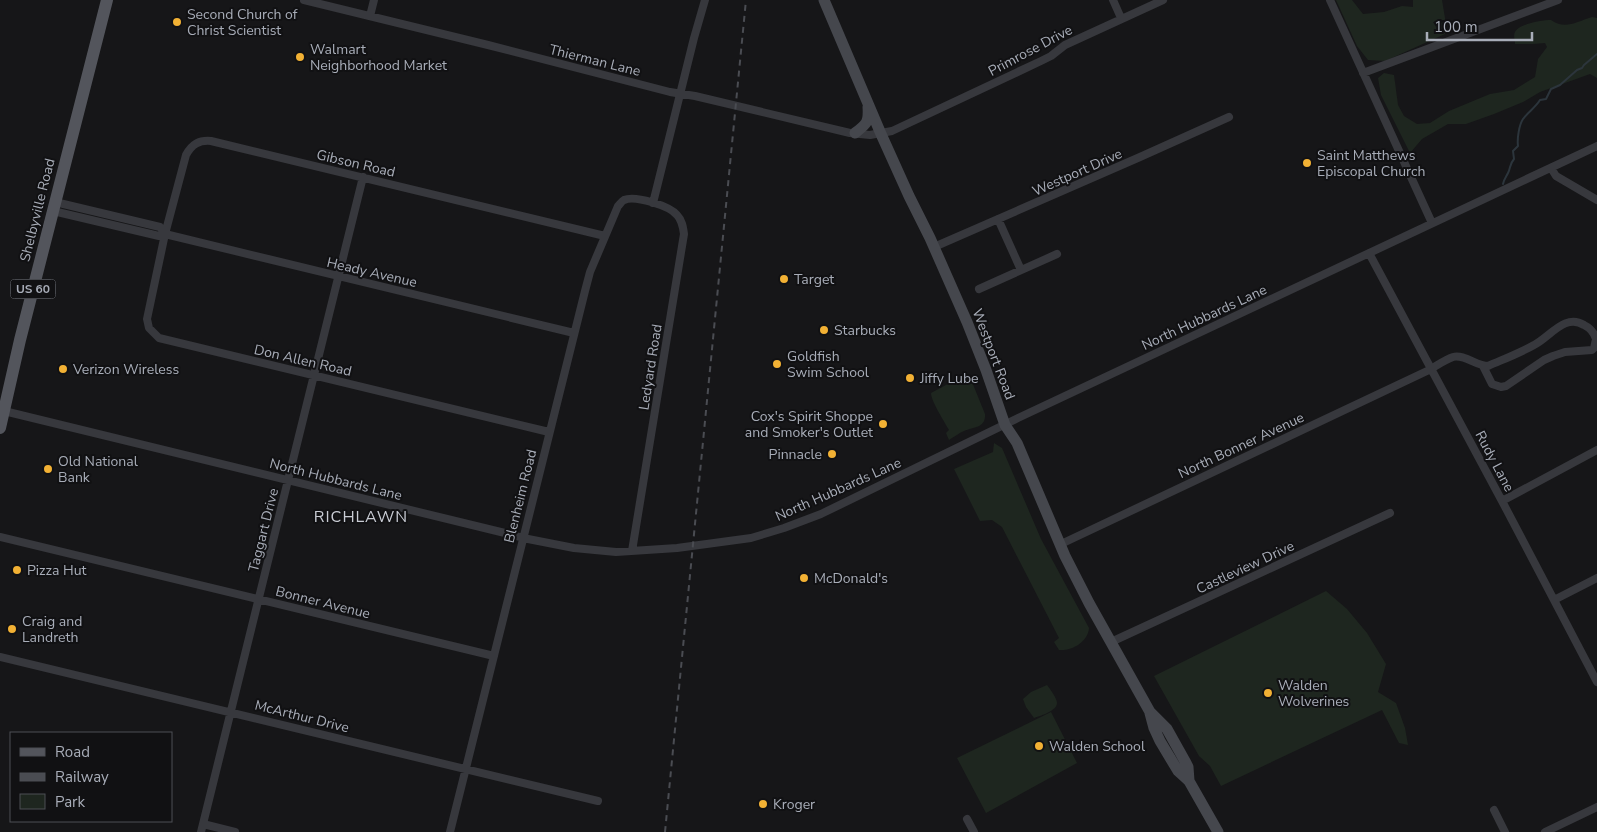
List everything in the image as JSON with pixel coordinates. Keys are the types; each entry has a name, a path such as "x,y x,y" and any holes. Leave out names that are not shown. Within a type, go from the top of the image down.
{"main road":[{"name":"Shelbyville Road","path":"0,428 20,340 107,0"},
{"name":"Westport Road","path":"824,0 868,105 934,247 986,370 1005,425 1017,443 1080,587 1150,712 1166,729 1186,763 1189,781 1218,832"},
{"path":"855,134 866,126 869,118 868,105"}],"street":[{"name":"Thierman Lane","path":"304,0 680,93 855,134 881,134"},
{"path":"370,16 374,0"},
{"path":"653,203 705,0"},
{"path":"1113,0 1121,18"},
{"name":"Primrose Drive","path":"881,134 927,116 947,104 1051,56 1065,45 1163,0"},
{"path":"1330,0 1432,224"},
{"path":"1363,73 1558,0"},
{"name":"Westport Drive","path":"934,247 1140,158 1229,117"},
{"name":"Gibson Road","path":"165,234 186,155 190,148 198,142 211,141 605,236"},
{"name":"North Hubbards Lane","path":"4,411 523,538 592,550 632,551 677,548 751,538 821,514 1005,425 1597,146"},
{"path":"1551,168 1556,176 1597,200"},
{"name":"Taggart Drive","path":"202,828 363,177"},
{"name":"Blenheim Road","path":"450,832 590,272 618,206 622,201 630,199 653,203"},
{"name":"Ledyard Road","path":"632,551 684,234 681,220 672,209 653,203"},
{"name":"Heady Avenue","path":"54,207 160,227 165,234 574,333"},
{"path":"998,219 1021,270"},
{"name":"Don Allen Road","path":"165,234 147,319 149,328 159,338 549,432"},
{"name":"Rudy Lane","path":"1369,253 1597,682"},
{"path":"979,289 1057,254"},
{"path":"1570,321 1586,326 1591,330 1596,339 1592,350 1564,352 1553,356 1506,386 1492,384 1483,366 1488,366 1537,344 1570,321"},
{"name":"North Bonner Avenue","path":"1060,544 1454,357 1483,366"},
{"path":"1502,501 1597,450"},
{"name":"Castleview Drive","path":"1111,642 1390,512"},
{"name":"Bonner Avenue","path":"0,537 494,656"},
{"path":"1554,600 1597,578"},
{"name":"McArthur Drive","path":"0,657 598,801"},
{"path":"1545,832 1597,807"},
{"path":"1494,810 1505,832"},
{"path":"967,820 974,832"},
{"path":"202,828 235,832"}],"green space":[{"path":"1336,0 1352,0 1363,14 1384,12 1402,6 1413,7 1413,0 1442,0 1445,34 1385,61 1368,60 1357,46"},
{"path":"1592,17 1597,18 1597,78 1590,74 1540,92 1523,102 1466,124 1448,124 1422,139 1410,153 1381,95 1378,78 1384,73 1394,75 1398,105 1404,116 1417,124 1430,123 1449,111 1490,94 1514,90 1535,77 1538,59 1547,47 1545,43 1515,44 1514,33 1517,29 1531,23 1547,20 1566,25"},
{"path":"966,376 970,377 985,414 985,419 979,426 962,432 949,440 946,433 949,430 935,406 931,393"},
{"path":"994,443 1002,448 1041,539 1089,628 1086,637 1078,645 1069,649 1059,650 1054,642 1059,638 1002,527 992,520 980,521 954,469 993,452"},
{"name":"Walden Wolverines","path":"1326,591 1347,609 1367,633 1386,664 1378,692 1396,703 1405,728 1408,745 1399,743 1382,710 1221,786 1210,766 1199,756 1154,676"},
{"path":"1047,685 1056,699 1056,706 1048,713 1034,718 1023,699 1031,692"},
{"path":"1051,712 1077,763 986,813 957,758"}],"waterway":[{"path":"1503,184 1514,159 1513,151 1518,146 1520,125 1523,119 1540,100 1546,99 1551,89 1560,85 1597,54"}],"railway":[{"path":"665,832 746,0"}],"place":[{"name":"Second Church of Christ Scientist","path":"177,22"},
{"name":"Walmart Neighborhood Market","path":"300,57"},
{"name":"Saint Matthews Episcopal Church","path":"1307,163"},
{"name":"Target","path":"784,279"},
{"name":"Starbucks","path":"824,330"},
{"name":"Goldfish Swim School","path":"777,364"},
{"name":"Verizon Wireless","path":"63,369"},
{"name":"Jiffy Lube","path":"910,378"},
{"name":"Cox's Spirit Shoppe and Smoker's Outlet","path":"883,424"},
{"name":"Pinnacle","path":"832,454"},
{"name":"Old National Bank","path":"48,469"},
{"name":"Pizza Hut","path":"17,570"},
{"name":"McDonald's","path":"804,578"},
{"name":"Craig and Landreth","path":"12,629"},
{"name":"Walden Wolverines","path":"1268,693"},
{"name":"Walden School","path":"1039,746"},
{"name":"Kroger","path":"763,804"}],"district":[{"name":"RICHLAWN","path":"361,516"}]}
